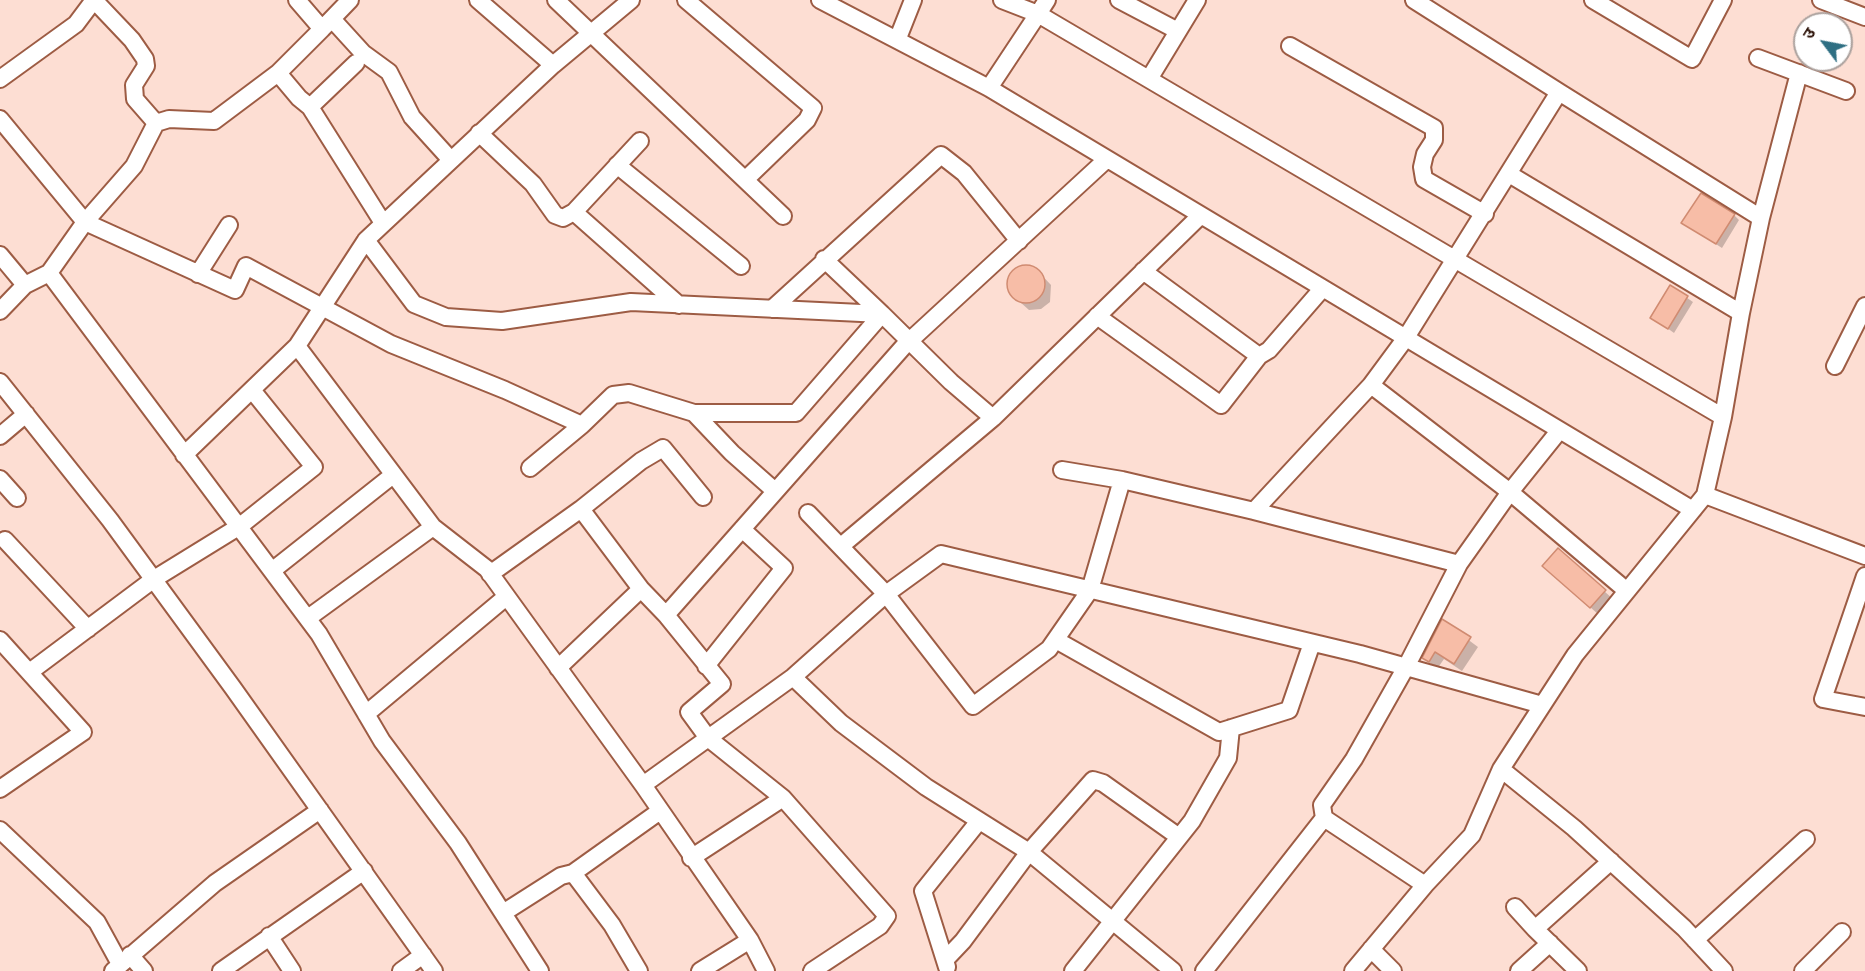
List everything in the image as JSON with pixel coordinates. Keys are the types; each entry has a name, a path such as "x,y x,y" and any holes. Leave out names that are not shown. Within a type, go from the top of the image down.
{"street":[{"path":"0,79 76,24 94,0 132,40 145,59 146,66 134,85 135,99 156,123"},
{"path":"297,0 389,72 412,117 450,159"},
{"path":"0,311 25,285 49,273 85,222 134,166 156,123 169,119 214,121 278,73 350,0"},
{"path":"478,0 553,65"},
{"path":"556,0 783,216"},
{"path":"184,455 297,346 366,240 553,65 631,0"},
{"path":"686,0 813,108 807,120 746,179"},
{"path":"820,0 898,38 989,88 1693,510"},
{"path":"898,38 913,0"},
{"path":"1002,0 1042,7 1149,79 1723,417"},
{"path":"1119,0 1178,31"},
{"path":"1149,79 1197,0"},
{"path":"1414,0 1761,218"},
{"path":"1593,0 1692,58 1723,0"},
{"path":"1821,0 1865,17"},
{"path":"989,88 1042,7"},
{"path":"1290,46 1434,128 1434,140 1425,154 1422,166 1424,179 1485,214"},
{"path":"1758,58 1846,91"},
{"path":"310,107 356,63"},
{"path":"278,73 299,98 310,107 383,224"},
{"path":"1353,971 1425,885 1472,835 1501,769 1575,655 1705,495 1723,417 1761,218 1799,73"},
{"path":"1254,511 1371,385 1405,339 1559,92"},
{"path":"0,119 85,222 234,290 246,266 391,344 505,390 582,425"},
{"path":"479,133 532,184 555,215 563,218 574,212 640,141"},
{"path":"772,309 941,154 964,173 1019,241"},
{"path":"666,615 910,341 1107,159"},
{"path":"617,165 741,266"},
{"path":"1509,174 1742,313"},
{"path":"574,212 678,304"},
{"path":"841,546 993,418 1200,216"},
{"path":"198,274 228,225"},
{"path":"366,240 414,303 446,317 502,321 631,302 882,314"},
{"path":"0,255 25,285"},
{"path":"824,259 951,382 993,418"},
{"path":"1143,271 1260,356"},
{"path":"49,273 308,618 382,741 458,843 540,971"},
{"path":"1097,316 1221,405 1260,356 1269,350 1322,289"},
{"path":"1835,366 1865,306"},
{"path":"530,468 582,425 613,395 629,393 694,413 796,413 882,314"},
{"path":"297,346 433,527 490,574 643,785 691,858 750,940 766,971"},
{"path":"0,381 154,579 434,971"},
{"path":"1371,385 1510,492 1627,591"},
{"path":"31,672 154,579 240,526 314,467 252,390"},
{"path":"694,413 732,453 776,491"},
{"path":"0,436 26,414"},
{"path":"1204,971 1324,818 1323,805 1354,759 1406,667 1459,564 1510,492 1559,431"},
{"path":"490,574 581,509 641,461 663,448 703,497"},
{"path":"1062,470 1122,480 1254,511 1459,564"},
{"path":"273,570 393,475"},
{"path":"0,479 17,498"},
{"path":"808,513 886,594 973,705 1049,649 1090,591 1122,480"},
{"path":"1705,495 1865,556"},
{"path":"581,509 641,589 666,615 722,684 689,712 708,738 783,798 887,916 880,926 812,971"},
{"path":"308,618 433,527"},
{"path":"706,666 784,568 742,529"},
{"path":"5,540 88,629"},
{"path":"643,785 793,677 886,594 941,554 1312,643 1542,705"},
{"path":"1865,576 1823,699 1865,707"},
{"path":"558,668 641,589"},
{"path":"366,714 506,597"},
{"path":"0,640 83,732 0,789"},
{"path":"1056,640 1218,732 1289,710 1312,643"},
{"path":"793,677 841,723 926,787 1029,852 1113,919 1173,971"},
{"path":"1073,971 1192,821 1228,758 1231,728"},
{"path":"1501,769 1611,861 1695,940 1724,971"},
{"path":"947,966 1029,852 1093,780 1103,783 1179,837"},
{"path":"691,858 783,798"},
{"path":"121,964 215,883 320,810"},
{"path":"503,913 561,876 573,873 660,811"},
{"path":"1324,818 1425,885"},
{"path":"947,966 923,891 979,821"},
{"path":"0,830 97,922 121,964 144,971"},
{"path":"1695,940 1806,839"},
{"path":"1535,929 1611,861"},
{"path":"221,971 363,871"},
{"path":"573,873 612,926 639,971"},
{"path":"1515,907 1578,971"},
{"path":"1803,971 1842,932"},
{"path":"269,936 292,971"},
{"path":"700,971 750,940"},
{"path":"1520,971 1550,943"},
{"path":"1371,949 1393,971"},
{"path":"400,971 423,955"}],"building":[{"path":"1701,193 1735,214 1716,244 1681,223"},
{"path":"1026,265 1033,266 1039,271 1044,277 1044,291 1039,297 1033,302 1026,303 1019,302 1013,297 1008,291 1007,284 1008,277 1013,271 1019,266"},
{"path":"1670,285 1688,296 1668,329 1650,318"},
{"path":"1558,548 1606,590 1590,608 1542,566"},
{"path":"1442,619 1471,637 1454,664 1435,652 1429,662 1422,658"}]}
